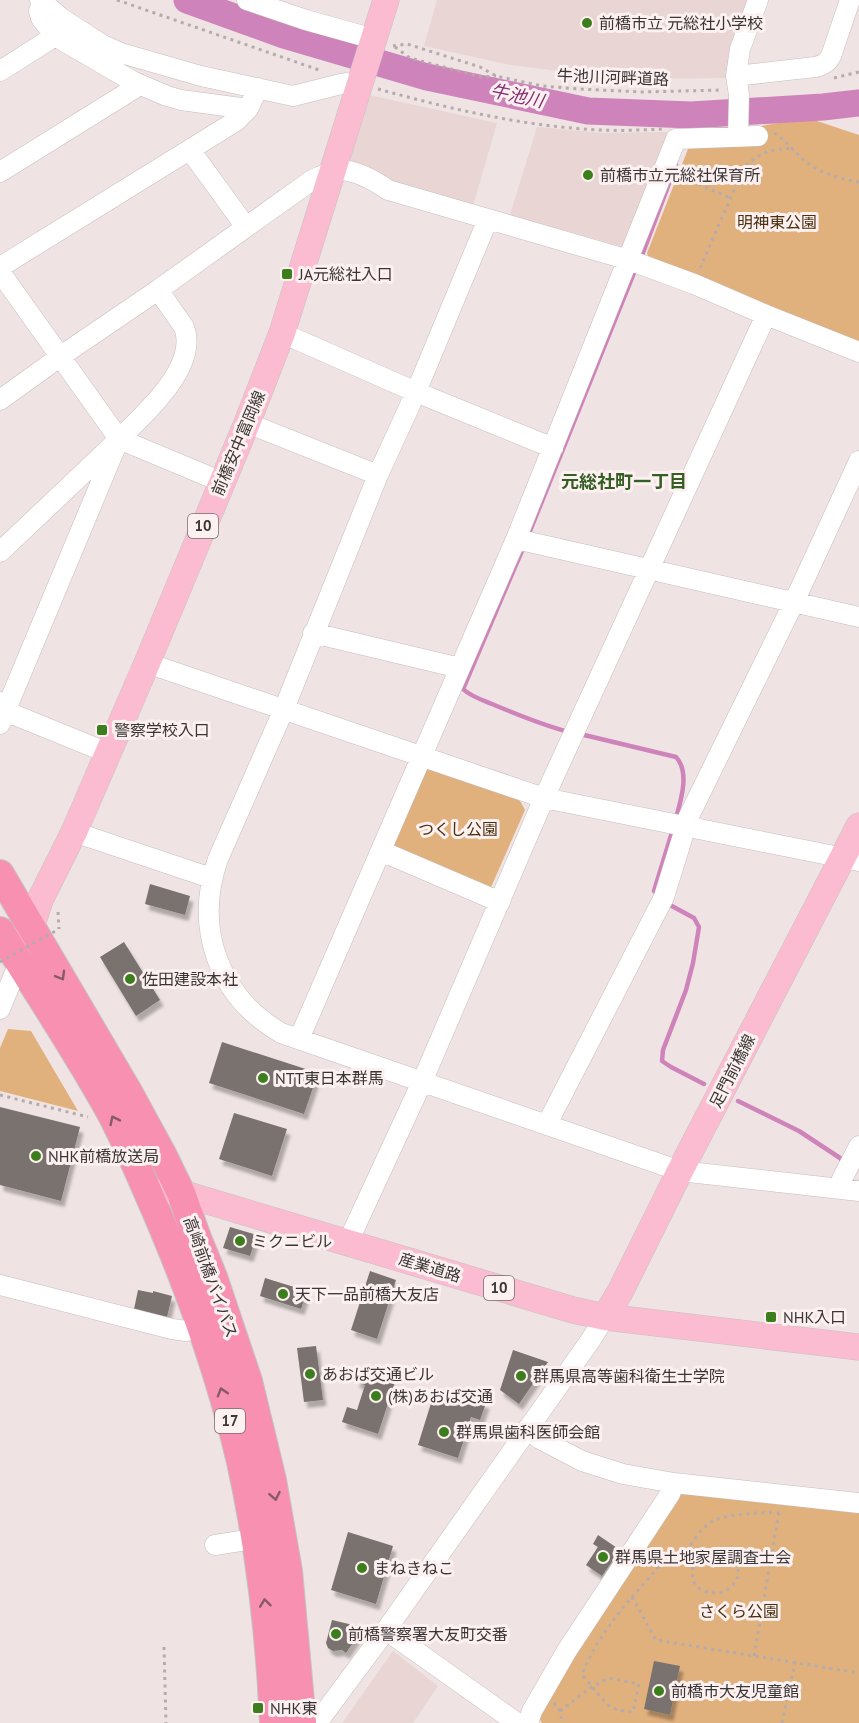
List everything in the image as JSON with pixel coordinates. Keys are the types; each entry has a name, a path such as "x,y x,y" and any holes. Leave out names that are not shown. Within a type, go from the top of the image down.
{"highway":[{"name":"高崎前橋バイパス","path":"0,874 128,1089 181,1193 213,1277 248,1381 272,1480 267,1623 274,1723"},
{"name":"高崎前橋バイパス","path":"0,931 10,963 63,1031 112,1114 172,1250 201,1327 241,1461 269,1537 288,1571 302,1723"}],"main road":[{"name":"10","path":"354,83 380,43 386,0"},
{"name":"前橋安中富岡線","path":"10,963 31,926 48,883 74,832 247,423 282,333 332,172 354,83"},
{"name":"足門前橋線","path":"605,1317 620,1292 680,1171 851,859 859,826"},
{"name":"産業道路","path":"148,1192 181,1193 573,1310 605,1317 859,1347"}],"street":[{"path":"247,0 380,43"},
{"path":"299,1039 516,539 676,139 745,133 738,87 740,49 758,0"},
{"path":"738,87 823,65 831,56 850,0"},
{"path":"248,109 181,100 137,83 55,36 41,18 39,11 42,1 61,18 101,44 201,76 293,96 354,83"},
{"path":"0,72 55,36"},
{"path":"0,172 135,88 137,83"},
{"path":"0,267 236,121 248,109 258,88"},
{"path":"190,150 246,227"},
{"path":"0,400 312,180 343,170 371,178 388,190 629,260 694,284 859,352"},
{"path":"488,219 416,392 378,476 284,709 218,858 211,878 208,904 210,930 218,962 227,982 240,1000 267,1025 281,1033 680,1171 859,1191"},
{"path":"0,272 119,439 222,482"},
{"path":"0,552 149,410 180,368 186,350 186,333 159,290"},
{"path":"348,1242 422,1082 544,798 766,315"},
{"path":"282,333 416,392 553,448"},
{"path":"247,423 378,476"},
{"path":"108,753 2,712 119,439"},
{"path":"547,1124 666,892 692,810 794,602 859,461"},
{"path":"516,539 859,617"},
{"path":"313,633 460,668"},
{"path":"147,663 544,798 851,859"},
{"path":"74,832 211,878"},
{"path":"381,851 500,902"},
{"path":"0,1009 10,963"},
{"path":"839,1189 859,1146"},
{"path":"0,1285 172,1329 182,1331 201,1327"},
{"path":"317,1723 386,1630 605,1317"},
{"path":"527,1429 582,1461 623,1474 674,1483 859,1503"},
{"path":"528,1723 536,1703 566,1652 670,1494 674,1483"},
{"path":"215,1545 269,1537"},
{"path":"386,1630 518,1723"}],"path":[{"path":"117,0 354,83 425,102 474,113 543,124 601,130 672,129 676,139"},
{"path":"380,43 410,58 481,77 496,76"},
{"name":"牛池川河畔道路","path":"380,43 407,44 480,67 496,76 542,86 642,92 738,87"},
{"path":"828,79 859,72"},
{"path":"745,133 776,133 806,162 824,172 859,182"},
{"path":"694,284 744,167 758,156 771,150 791,148"},
{"path":"706,169 700,185 730,198"},
{"path":"10,963 60,928 58,911"},
{"path":"0,1095 89,1117"},
{"path":"754,1656 781,1502"},
{"path":"682,1558 703,1529 712,1521 725,1517 779,1513"},
{"path":"711,1550 728,1554 738,1568 735,1582 726,1591 720,1593 703,1590 694,1583 692,1576 695,1560 704,1552 711,1550"},
{"path":"560,1711 593,1686 609,1678 639,1684 633,1712 615,1709 599,1696 593,1686 582,1675 587,1661 609,1626 665,1562 673,1557 695,1560"},
{"path":"632,1597 657,1640 859,1673"},
{"path":"164,1647 166,1723"},
{"path":"782,1723 795,1662"},
{"path":"547,1700 556,1704 562,1723"}],"shaded area":[{"name":"前橋市立 元総社小学校","path":"437,0 751,0 730,78 624,79 510,65 424,46"},
{"path":"369,95 497,123 473,206 392,182 348,165"},
{"name":"前橋市立元総社保育所","path":"537,127 604,133 666,132 670,134 629,241 621,246 510,215"},
{"path":"393,1651 438,1686 413,1723 342,1723"}],"green space":[{"name":"明神東公園","path":"808,118 859,135 859,345 648,256 647,253 688,149 749,143 743,129"},
{"name":"つくし公園","path":"427,768 519,799 525,810 488,894 390,853 418,773"},
{"path":"8,1029 31,1031 78,1111 0,1091 0,1048"},
{"name":"さくら公園","path":"685,1492 859,1510 859,1723 542,1723 538,1716 547,1700 676,1497"}],"building":[{"path":"150,884 190,896 185,915 145,904"},
{"name":"佐田建設本社","path":"124,942 160,1000 136,1016 100,957"},
{"name":"NTT東日本群馬","path":"222,1042 318,1073 304,1114 209,1083"},
{"name":"NHK前橋放送局","path":"0,1107 80,1127 61,1201 0,1185"},
{"path":"234,1113 287,1129 272,1176 219,1159"},
{"name":"ミクニビル","path":"230,1227 257,1235 250,1256 223,1248"},
{"path":"370,1271 396,1280 377,1339 351,1330"},
{"name":"天下一品前橋大友店","path":"265,1278 307,1291 301,1309 260,1296"},
{"path":"138,1290 172,1296 167,1317 134,1309"},
{"name":"あおば交通ビル","path":"316,1346 323,1400 304,1402 297,1348"},
{"name":"群馬県高等歯科衛生士学院","path":"513,1350 548,1362 519,1404 500,1390"},
{"name":"(株)あおば交通","path":"359,1370 395,1382 378,1434 342,1422 347,1407 357,1410 365,1385 356,1382"},
{"name":"群馬県歯科医師会館","path":"436,1387 486,1403 480,1420 471,1417 458,1458 418,1445"},
{"name":"まねきねこ","path":"348,1532 393,1546 376,1604 331,1590"},
{"name":"群馬県土地家屋調査士会","path":"598,1535 620,1550 602,1576 586,1565 598,1547 593,1544"},
{"path":"332,1620 353,1625 361,1631 346,1653 342,1650 333,1651 328,1648 326,1643"},
{"path":"654,1661 680,1666 670,1715 644,1709"}],"waterway":[{"name":"牛池川","path":"187,0 284,35 427,77 588,111 691,115 859,103"},
{"path":"688,131 691,115"},
{"path":"641,258 676,165"},
{"path":"528,536 636,268"},
{"path":"524,546 463,689 476,698 569,732"},
{"path":"580,734 676,757 683,770 682,795 676,818"},
{"path":"660,896 654,891 673,829"},
{"path":"666,902 694,918 699,927 686,990 663,1050 662,1061 704,1084"},
{"path":"738,1101 799,1131 844,1163"}],"place":[{"name":"前橋市立 元総社小学校","path":"587,23"},
{"name":"前橋市立元総社保育所","path":"588,175"},
{"name":"JA元総社入口","path":"287,274"},
{"name":"警察学校入口","path":"102,730"},
{"name":"佐田建設本社","path":"130,979"},
{"name":"NTT東日本群馬","path":"263,1078"},
{"name":"NHK前橋放送局","path":"36,1156"},
{"name":"ミクニビル","path":"240,1241"},
{"name":"天下一品前橋大友店","path":"283,1294"},
{"name":"NHK入口","path":"771,1317"},
{"name":"あおば交通ビル","path":"310,1374"},
{"name":"群馬県高等歯科衛生士学院","path":"521,1376"},
{"name":"(株)あおば交通","path":"376,1396"},
{"name":"群馬県歯科医師会館","path":"444,1432"},
{"name":"群馬県土地家屋調査士会","path":"603,1557"},
{"name":"まねきねこ","path":"362,1568"},
{"name":"前橋警察署大友町交番","path":"336,1634"},
{"name":"前橋市大友児童館","path":"659,1691"},
{"name":"NHK東","path":"258,1708"}],"district":[{"name":"元総社町一丁目","path":"624,482"}]}
